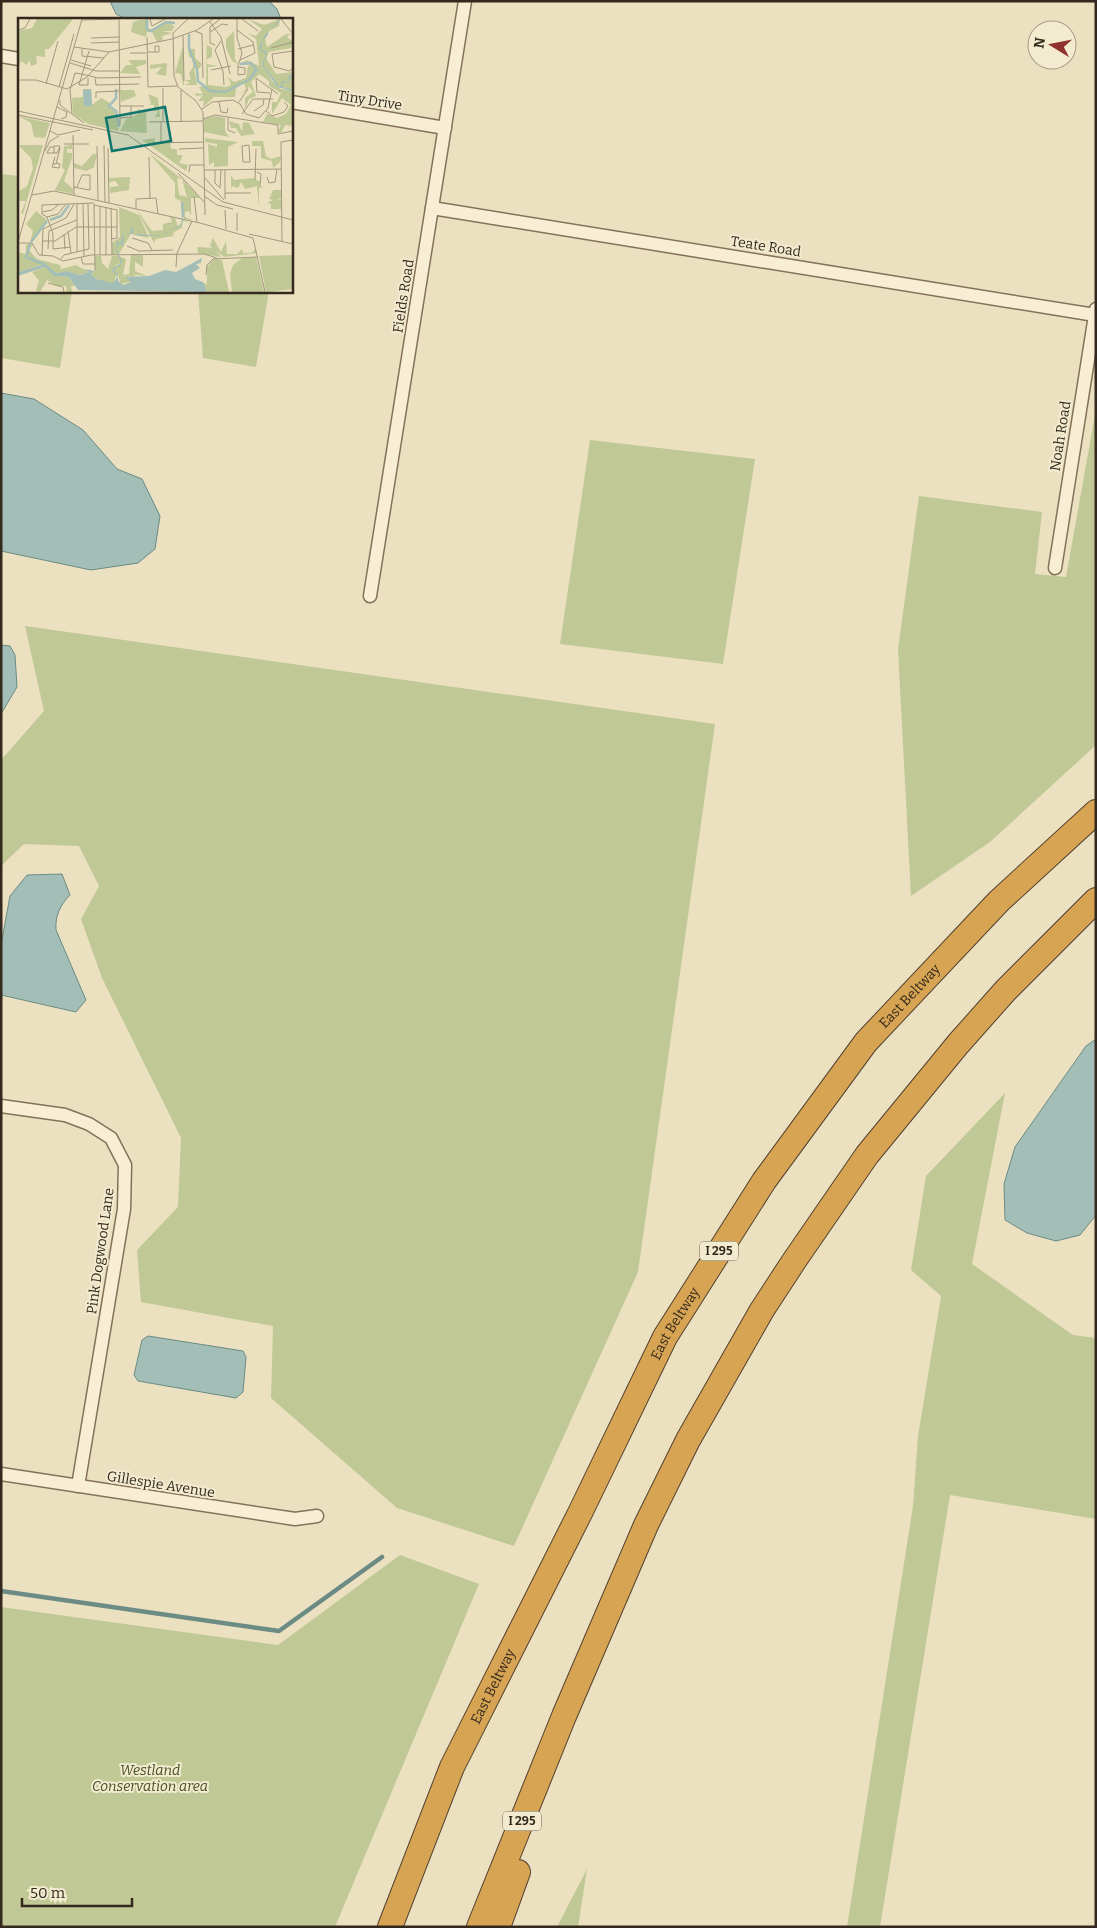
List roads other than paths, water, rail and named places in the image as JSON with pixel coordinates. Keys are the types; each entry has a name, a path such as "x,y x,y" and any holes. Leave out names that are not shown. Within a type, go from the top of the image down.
{"highway":[{"name":"East Beltway","path":"390,1927 452,1767 581,1511 665,1337 764,1181 866,1042 999,901 1096,812"},
{"name":"I 295","path":"479,1927 564,1716 627,1568 669,1478 732,1361 794,1260 866,1155 958,1044 1006,990 1096,900"},
{"path":"498,1927 545,1789 564,1716"},
{"path":"382,1927 452,1767"}],"street":[{"name":"Fields Road","path":"370,596 465,1"},
{"path":"1,56 18,59"},
{"name":"Tiny Drive","path":"292,102 445,128"},
{"name":"Teate Road","path":"432,208 1095,312"},
{"name":"Noah Road","path":"1055,568 1095,312"},
{"name":"Pink Dogwood Lane","path":"1,1106 65,1115 89,1124 111,1138 126,1165 124,1209 78,1486"},
{"name":"Gillespie Avenue","path":"1,1474 295,1519 316,1516"}],"water":[{"path":"110,1 269,1 277,9 281,18 124,18 116,14"},
{"path":"1,393 34,399 83,430 117,469 142,479 160,516 155,549 138,563 91,570 1,551"},
{"path":"1,645 10,646 15,655 17,687 1,714"},
{"path":"62,874 70,895 59,911 56,920 56,930 86,1000 76,1012 1,995 1,945 10,896 27,875"},
{"path":"1096,1039 1096,1215 1080,1235 1056,1241 1027,1233 1005,1220 1004,1184 1015,1147 1086,1046"},
{"path":"148,1336 243,1351 246,1357 243,1392 236,1398 138,1381 134,1375 142,1340"}],"waterway":[{"path":"1,1591 279,1631 382,1557"}],"park label":[{"name":"Westland Conservation area","path":"150,1778"}]}
